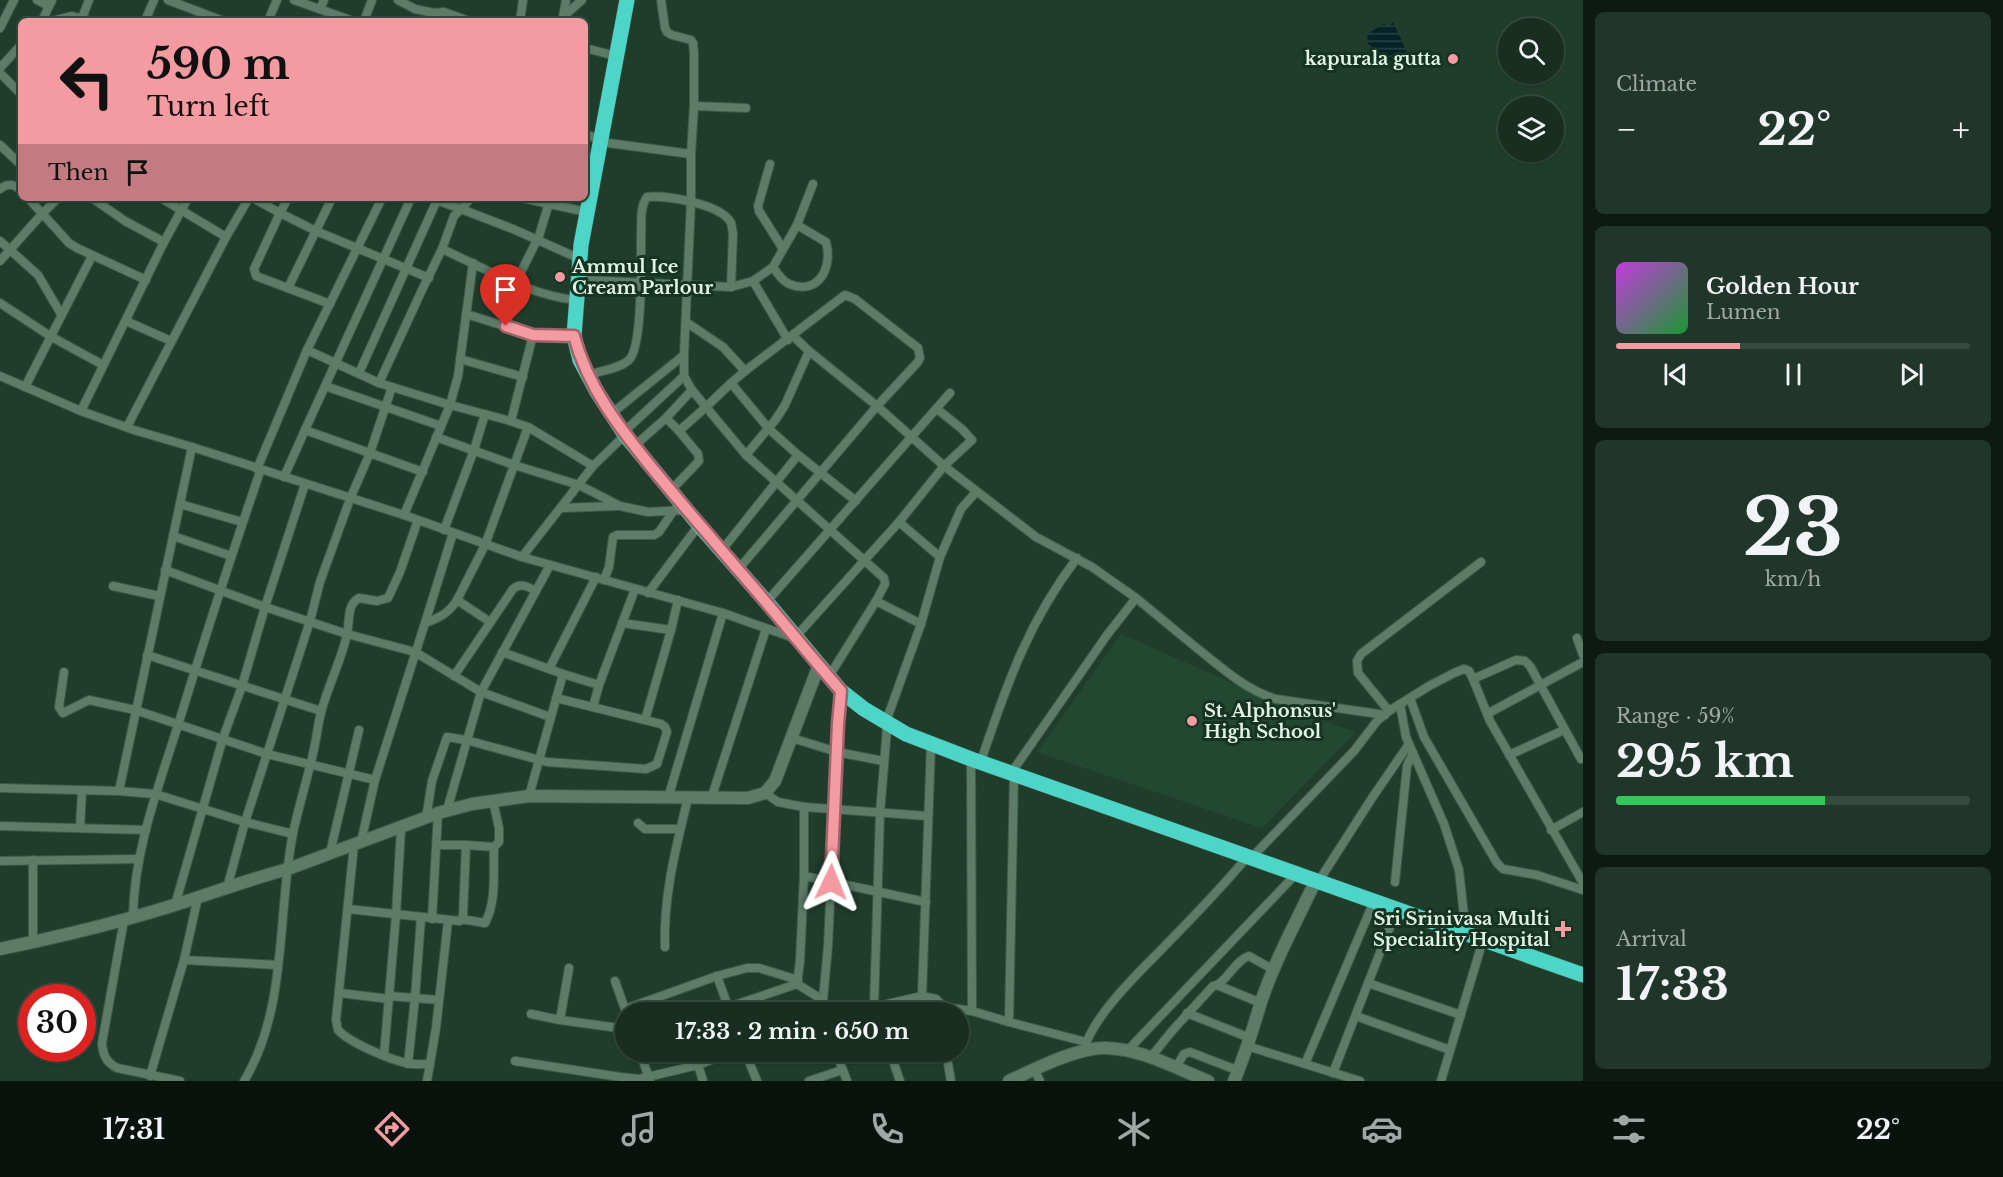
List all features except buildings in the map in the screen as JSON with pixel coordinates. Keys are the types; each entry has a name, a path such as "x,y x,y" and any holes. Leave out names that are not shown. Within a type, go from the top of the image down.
{"highway":[{"path":"627,0 616,56 585,280 584,336 589,358 627,431 640,441 798,635"},
{"path":"588,191 604,142 635,0"},
{"path":"588,201 574,336 580,360 587,375 680,510 699,525 798,635 826,668 841,691 864,709 977,757"},
{"path":"826,668 906,734 931,744 977,757 1319,878 1465,924 1583,965"},
{"path":"1252,854 1296,874 1319,878 1374,901 1583,975"}],"street":[{"path":"0,28 14,0"},
{"path":"37,0 51,3 44,18"},
{"path":"64,18 72,16 82,18 89,0"},
{"path":"146,18 154,0"},
{"path":"168,0 204,18"},
{"path":"269,18 277,0"},
{"path":"294,0 345,18"},
{"path":"320,9 324,0"},
{"path":"365,18 372,0"},
{"path":"398,0 416,9 444,12 461,18"},
{"path":"520,18 521,0"},
{"path":"563,18 566,0"},
{"path":"563,18 582,0"},
{"path":"0,950 68,935 175,905 288,869 437,814 493,801 529,796 748,798 765,793 775,781 792,738 826,668 876,600 885,582 865,561 746,455 692,390 684,376 694,106 693,43 691,40 672,35 665,28 661,0"},
{"path":"436,18 438,12"},
{"path":"0,68 18,48"},
{"path":"588,49 616,56"},
{"path":"0,73 18,91"},
{"path":"694,106 746,108"},
{"path":"588,135 604,142 691,154"},
{"path":"0,145 18,162"},
{"path":"770,164 758,206 783,249"},
{"path":"0,189 8,184 18,189"},
{"path":"585,280 731,287 753,281 773,267 797,225 813,184"},
{"path":"595,373 623,364 633,354 636,344 641,284 642,210 645,200 651,197 691,201 726,217 731,224 731,287"},
{"path":"31,201 69,243 146,280"},
{"path":"0,261 55,201"},
{"path":"96,201 125,222 164,242"},
{"path":"166,201 226,237"},
{"path":"81,411 186,201"},
{"path":"127,428 226,237 249,201"},
{"path":"257,201 316,231 429,278"},
{"path":"286,201 254,273 259,278 330,304"},
{"path":"288,288 331,201"},
{"path":"180,1081 117,1068 109,1064 103,1054 102,1043 129,918 138,860 156,794 259,469 307,350 380,201"},
{"path":"284,477 410,201"},
{"path":"359,373 407,270 433,201"},
{"path":"439,201 513,229 580,259"},
{"path":"379,383 429,278 454,216 467,201"},
{"path":"538,201 587,212"},
{"path":"506,326 516,282 537,240 549,203"},
{"path":"773,267 787,283 795,285 811,284 825,274 826,242 797,225"},
{"path":"0,241 38,275 61,314"},
{"path":"442,249 554,297 576,300"},
{"path":"25,387 92,256"},
{"path":"404,515 450,405 458,376 473,263"},
{"path":"753,281 791,338 877,406 976,492 1036,537 1109,578 1250,689 1276,699 1387,713"},
{"path":"679,431 745,371 791,338 844,295 848,295 918,348 920,353 917,363 877,406 742,565"},
{"path":"0,303 50,336 104,365"},
{"path":"466,314 533,335 574,336"},
{"path":"126,321 171,341"},
{"path":"686,322 723,347 745,371"},
{"path":"511,421 533,335"},
{"path":"307,350 379,383 528,427 593,466"},
{"path":"746,455 770,429 809,351"},
{"path":"616,410 684,355"},
{"path":"460,359 523,377"},
{"path":"522,557 593,466 684,376"},
{"path":"1,377 127,428 404,515 522,557 723,613 766,628 798,635 899,522 944,465 972,440 937,409"},
{"path":"731,383 770,429 798,455 856,501"},
{"path":"325,386 441,426"},
{"path":"227,888 245,822 310,621 320,582 350,499 370,453 392,387"},
{"path":"640,441 692,390"},
{"path":"770,598 950,393"},
{"path":"430,1064 408,1064 348,1039 338,1030 336,1020 357,843 425,623 448,532 484,414"},
{"path":"666,418 698,454 699,461 676,485"},
{"path":"425,623 445,614 457,600 485,545 528,427"},
{"path":"305,430 423,472"},
{"path":"436,437 579,485 620,506"},
{"path":"118,791 192,447"},
{"path":"726,545 798,455"},
{"path":"175,905 202,808 305,484"},
{"path":"875,1002 880,813 887,720 921,624 940,557 961,509 976,492"},
{"path":"180,504 242,522"},
{"path":"561,508 620,506 648,512 680,510"},
{"path":"549,669 600,578 609,567 614,537 617,535 654,535 680,510"},
{"path":"244,1081 255,1062 263,1039 278,965 293,834 321,711 347,634 350,611 358,598 377,601 388,598 400,573 418,520"},
{"path":"899,522 940,557"},
{"path":"648,592 699,525"},
{"path":"173,536 231,556"},
{"path":"972,1011 977,757 1035,622 1077,558"},
{"path":"1387,713 1358,673 1357,661 1361,654 1481,562"},
{"path":"437,814 466,740 481,692 549,565"},
{"path":"165,570 219,591 347,634 415,652 481,692 550,717"},
{"path":"454,676 516,586 522,585 536,591"},
{"path":"113,586 159,596"},
{"path":"593,707 635,589"},
{"path":"1009,1022 1015,770 1107,635 1136,598"},
{"path":"457,600 490,622"},
{"path":"645,720 678,600"},
{"path":"876,600 921,624"},
{"path":"668,798 723,613"},
{"path":"622,623 671,630"},
{"path":"711,799 766,628"},
{"path":"1577,638 1583,655"},
{"path":"502,652 599,685"},
{"path":"147,655 321,711"},
{"path":"1473,680 1521,659 1530,666 1582,760"},
{"path":"1487,714 1583,662"},
{"path":"1009,1081 1085,1046 1102,1015 1125,987 1354,751 1377,721 1400,704 1459,670 1469,671 1487,714 1509,755 1583,882"},
{"path":"64,672 59,706 63,713 90,700 135,710 267,754 375,780"},
{"path":"529,796 563,674"},
{"path":"823,1000 828,946 841,691"},
{"path":"432,918 437,814 432,781 446,739 449,737 466,740 538,761 651,768 657,764 667,730 662,724 556,698"},
{"path":"1410,698 1424,736 1497,863 1503,869 1538,875 1583,890"},
{"path":"1400,704 1406,737 1444,824 1459,870 1465,924"},
{"path":"330,853 358,730"},
{"path":"1509,755 1564,730"},
{"path":"792,738 837,752 883,761"},
{"path":"922,996 931,744"},
{"path":"1176,1067 1184,1054 1190,1052 1237,1076 1274,970 1319,878 1372,798 1411,748"},
{"path":"1395,882 1407,766 1411,748"},
{"path":"0,788 156,794 245,822 293,834"},
{"path":"80,828 82,791"},
{"path":"765,793 778,802 804,807 927,816"},
{"path":"665,947 664,926 669,885 688,798"},
{"path":"348,909 457,922 461,919 485,923 493,897 494,847 500,837 493,801"},
{"path":"798,982 804,876 804,807"},
{"path":"1551,830 1583,812"},
{"path":"638,823 645,829 680,830"},
{"path":"0,826 146,830"},
{"path":"384,1055 401,828"},
{"path":"436,845 494,847"},
{"path":"461,919 466,845"},
{"path":"33,860 33,943"},
{"path":"0,861 138,860"},
{"path":"1127,1051 1296,874"},
{"path":"804,876 926,902"},
{"path":"150,1076 184,960 198,897"},
{"path":"1305,1064 1374,901"},
{"path":"1333,1073 1397,909"},
{"path":"408,1064 421,918"},
{"path":"427,1081 448,921"},
{"path":"1441,1081 1483,940"},
{"path":"1151,1057 1210,988 1223,981 1244,957 1249,956 1274,970"},
{"path":"184,960 278,965"},
{"path":"560,1020 569,968"},
{"path":"649,1002 717,976 740,969 759,968 798,982 823,1000"},
{"path":"717,976 726,1002"},
{"path":"615,981 623,1002"},
{"path":"749,1002 798,982"},
{"path":"1368,983 1461,1015"},
{"path":"1217,985 1261,1003"},
{"path":"340,993 439,1000"},
{"path":"902,1002 922,996 936,999 938,1002"},
{"path":"969,1011 1085,1046 1127,1051 1151,1057 1208,1081"},
{"path":"1187,1013 1248,1042 1305,1064 1360,1081"},
{"path":"531,1014 615,1028"},
{"path":"1356,1016 1450,1050"},
{"path":"515,1061 620,1077 649,1079 706,1062"},
{"path":"643,1062 649,1079"},
{"path":"749,1062 757,1081"},
{"path":"839,1062 847,1081"},
{"path":"893,1062 900,1081"},
{"path":"948,1062 951,1081"},
{"path":"698,1065 703,1081"},
{"path":"1034,1069 1040,1081"},
{"path":"809,1081 842,1070"}],"shaded area":[{"name":"St. Alphonsus' High School","path":"1121,634 1295,711 1356,732 1262,828 1037,752"}],"water":[{"path":"1393,22 1409,57 1393,62 1368,44 1367,34 1384,24 1389,27"}],"place":[{"name":"kapurala gutta","path":"1453,59"},
{"name":"Ammul Ice Cream Parlour","path":"560,277"},
{"name":"St. Alphonsus' High School","path":"1192,721"},
{"name":"Sri Srinivasa Multi Speciality Hospital","path":"1563,929"}],"route":[{"path":"506,326 533,335 574,336 580,360 587,375 625,435 841,691 831,882"}]}
